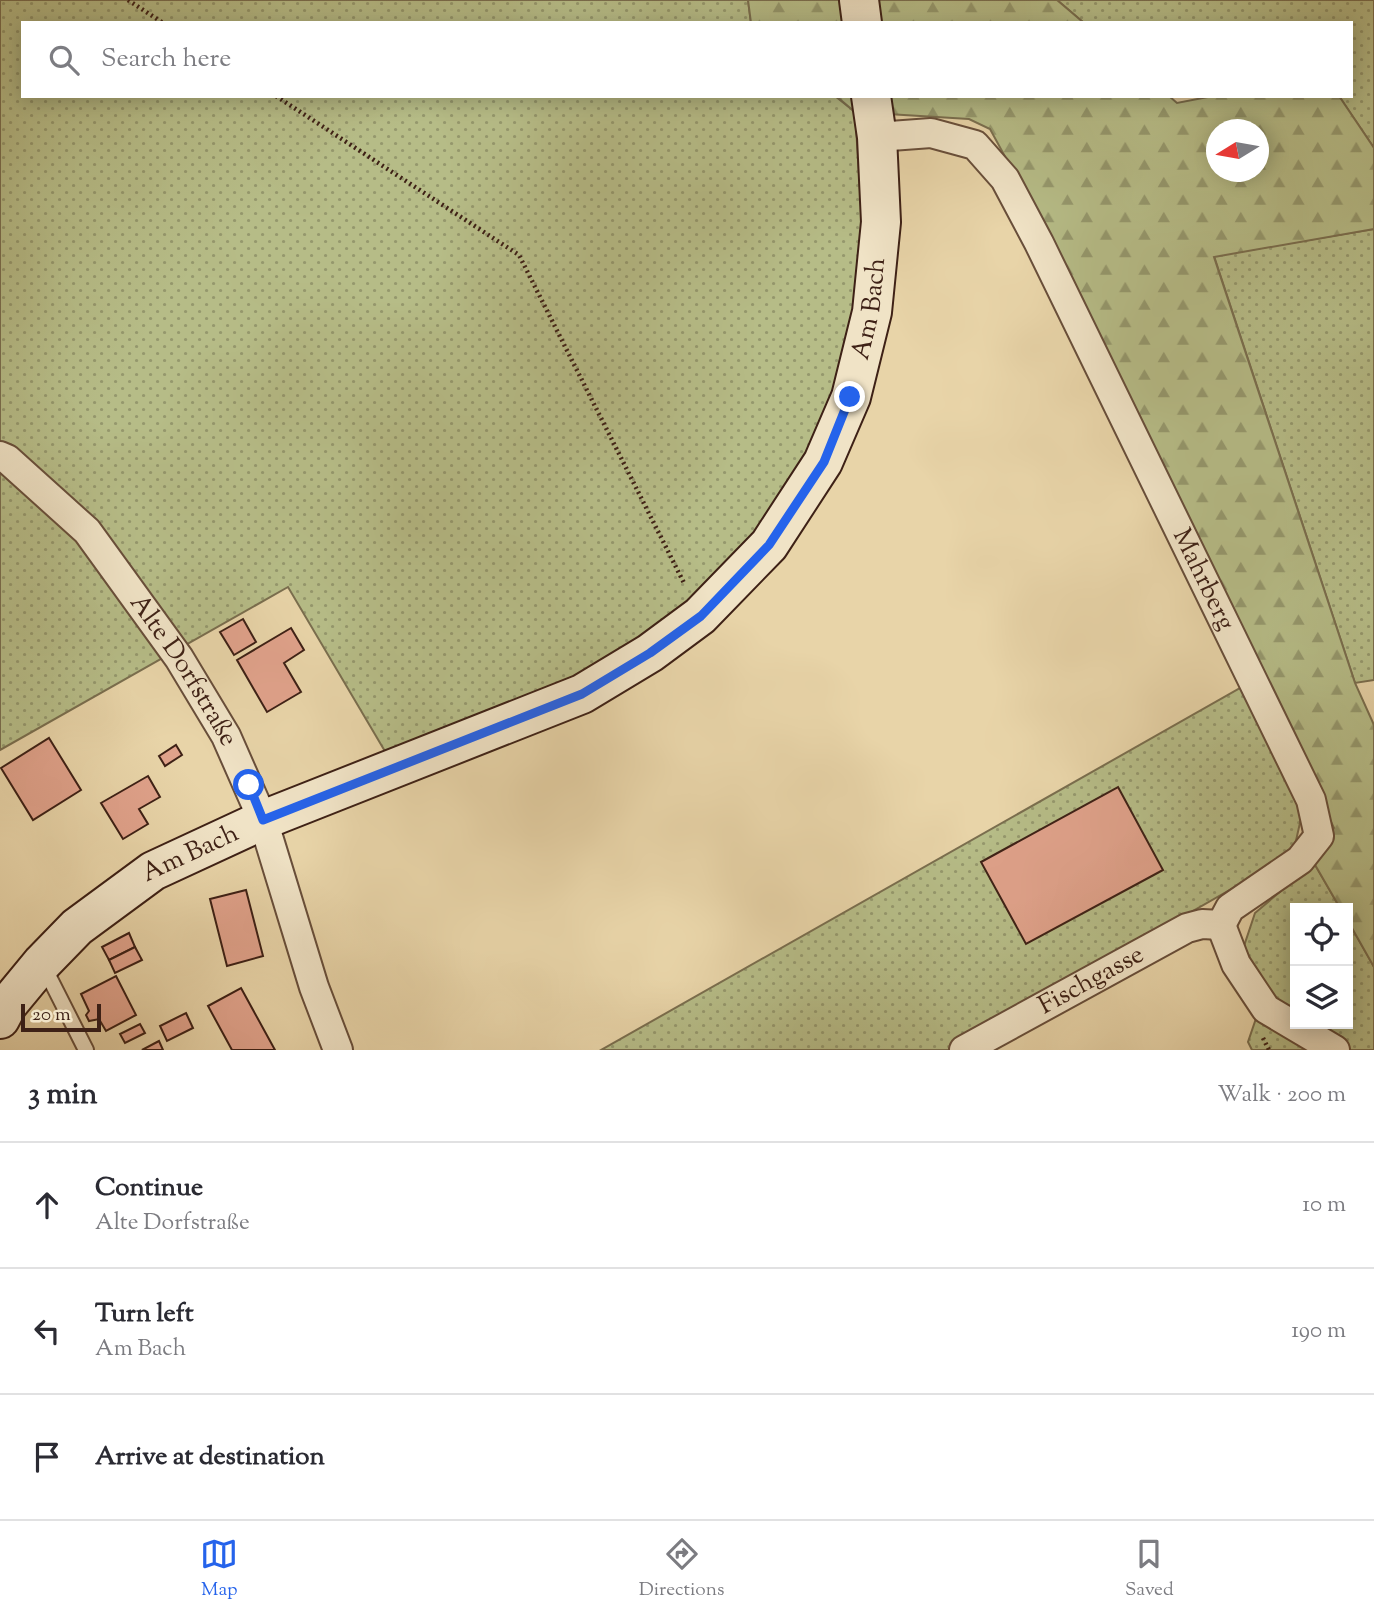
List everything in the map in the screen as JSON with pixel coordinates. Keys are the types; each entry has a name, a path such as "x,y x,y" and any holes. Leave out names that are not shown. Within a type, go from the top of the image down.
{"street":[{"path":"859,0 862,21"},
{"name":"Am Bach","path":"0,1019 8,1004 76,927 153,871 263,820 582,694 650,653 701,616 769,545 824,462 850,397 872,312 881,222 872,98"},
{"name":"Mahrberg","path":"877,137 931,133 975,145 1005,179 1039,243 1311,800 1319,836 1300,860 1230,908 1221,925"},
{"name":"Alte Dorfstraße","path":"0,456 7,459 87,531 179,658 226,736 263,820 314,987 338,1050"},
{"name":"Fischgasse","path":"964,1050 1187,928 1202,924 1221,925"},
{"path":"1221,925 1236,964 1266,1009 1335,1050"}],"lane":[{"path":"42,963 86,1050"}],"path":[{"path":"128,0 160,21"},
{"path":"279,98 519,255 701,616"}],"green space":[{"path":"0,0 748,0 751,21 21,21 21,98 838,98 855,112 864,253 853,340 815,444 763,530 702,592 649,635 581,676 386,753 288,587 0,750"},
{"path":"748,0 1057,0 1082,21 751,21"},
{"path":"1057,0 1374,0 1374,148 1340,98 1353,98 1353,21 1082,21"},
{"path":"838,98 1171,98 1177,103 1203,98 1340,98 1374,148 1374,229 1214,257 1355,683 1374,725 1374,967 1353,930 1353,903 1337,903 1314,863 1334,828 1051,241 990,129 969,119 855,112"},
{"path":"1374,229 1374,680 1355,683 1214,256"},
{"path":"1242,687 1304,805 1293,854 949,1050 601,1050"},
{"path":"1314,863 1337,903 1290,903 1290,1029 1353,1029 1353,930 1374,967 1374,1050 1252,1050 1248,1042 1265,992 1244,946 1255,913"}],"building":[{"path":"243,619 256,642 234,655 220,632"},
{"path":"291,628 304,650 284,663 301,692 267,712 237,660"},
{"path":"49,738 81,790 33,820 1,768"},
{"path":"176,745 182,755 165,766 159,756"},
{"path":"148,776 160,797 139,809 148,824 123,839 101,803"},
{"path":"1118,787 1163,870 1026,944 981,862"},
{"path":"246,890 263,956 227,966 210,899"},
{"path":"129,933 135,947 109,960 102,947"},
{"path":"135,947 142,960 115,973 109,960"},
{"path":"116,976 136,1015 106,1031 99,1019 89,1021 86,1015 89,1011 81,994"},
{"path":"241,988 275,1050 232,1050 208,1006"},
{"path":"186,1013 193,1028 167,1041 160,1026"},
{"path":"140,1024 145,1033 125,1043 120,1034"},
{"path":"159,1041 163,1050 142,1050"}],"route":[{"path":"249,785 263,820 582,694 650,653 701,616 769,545 824,462 850,397"}]}
